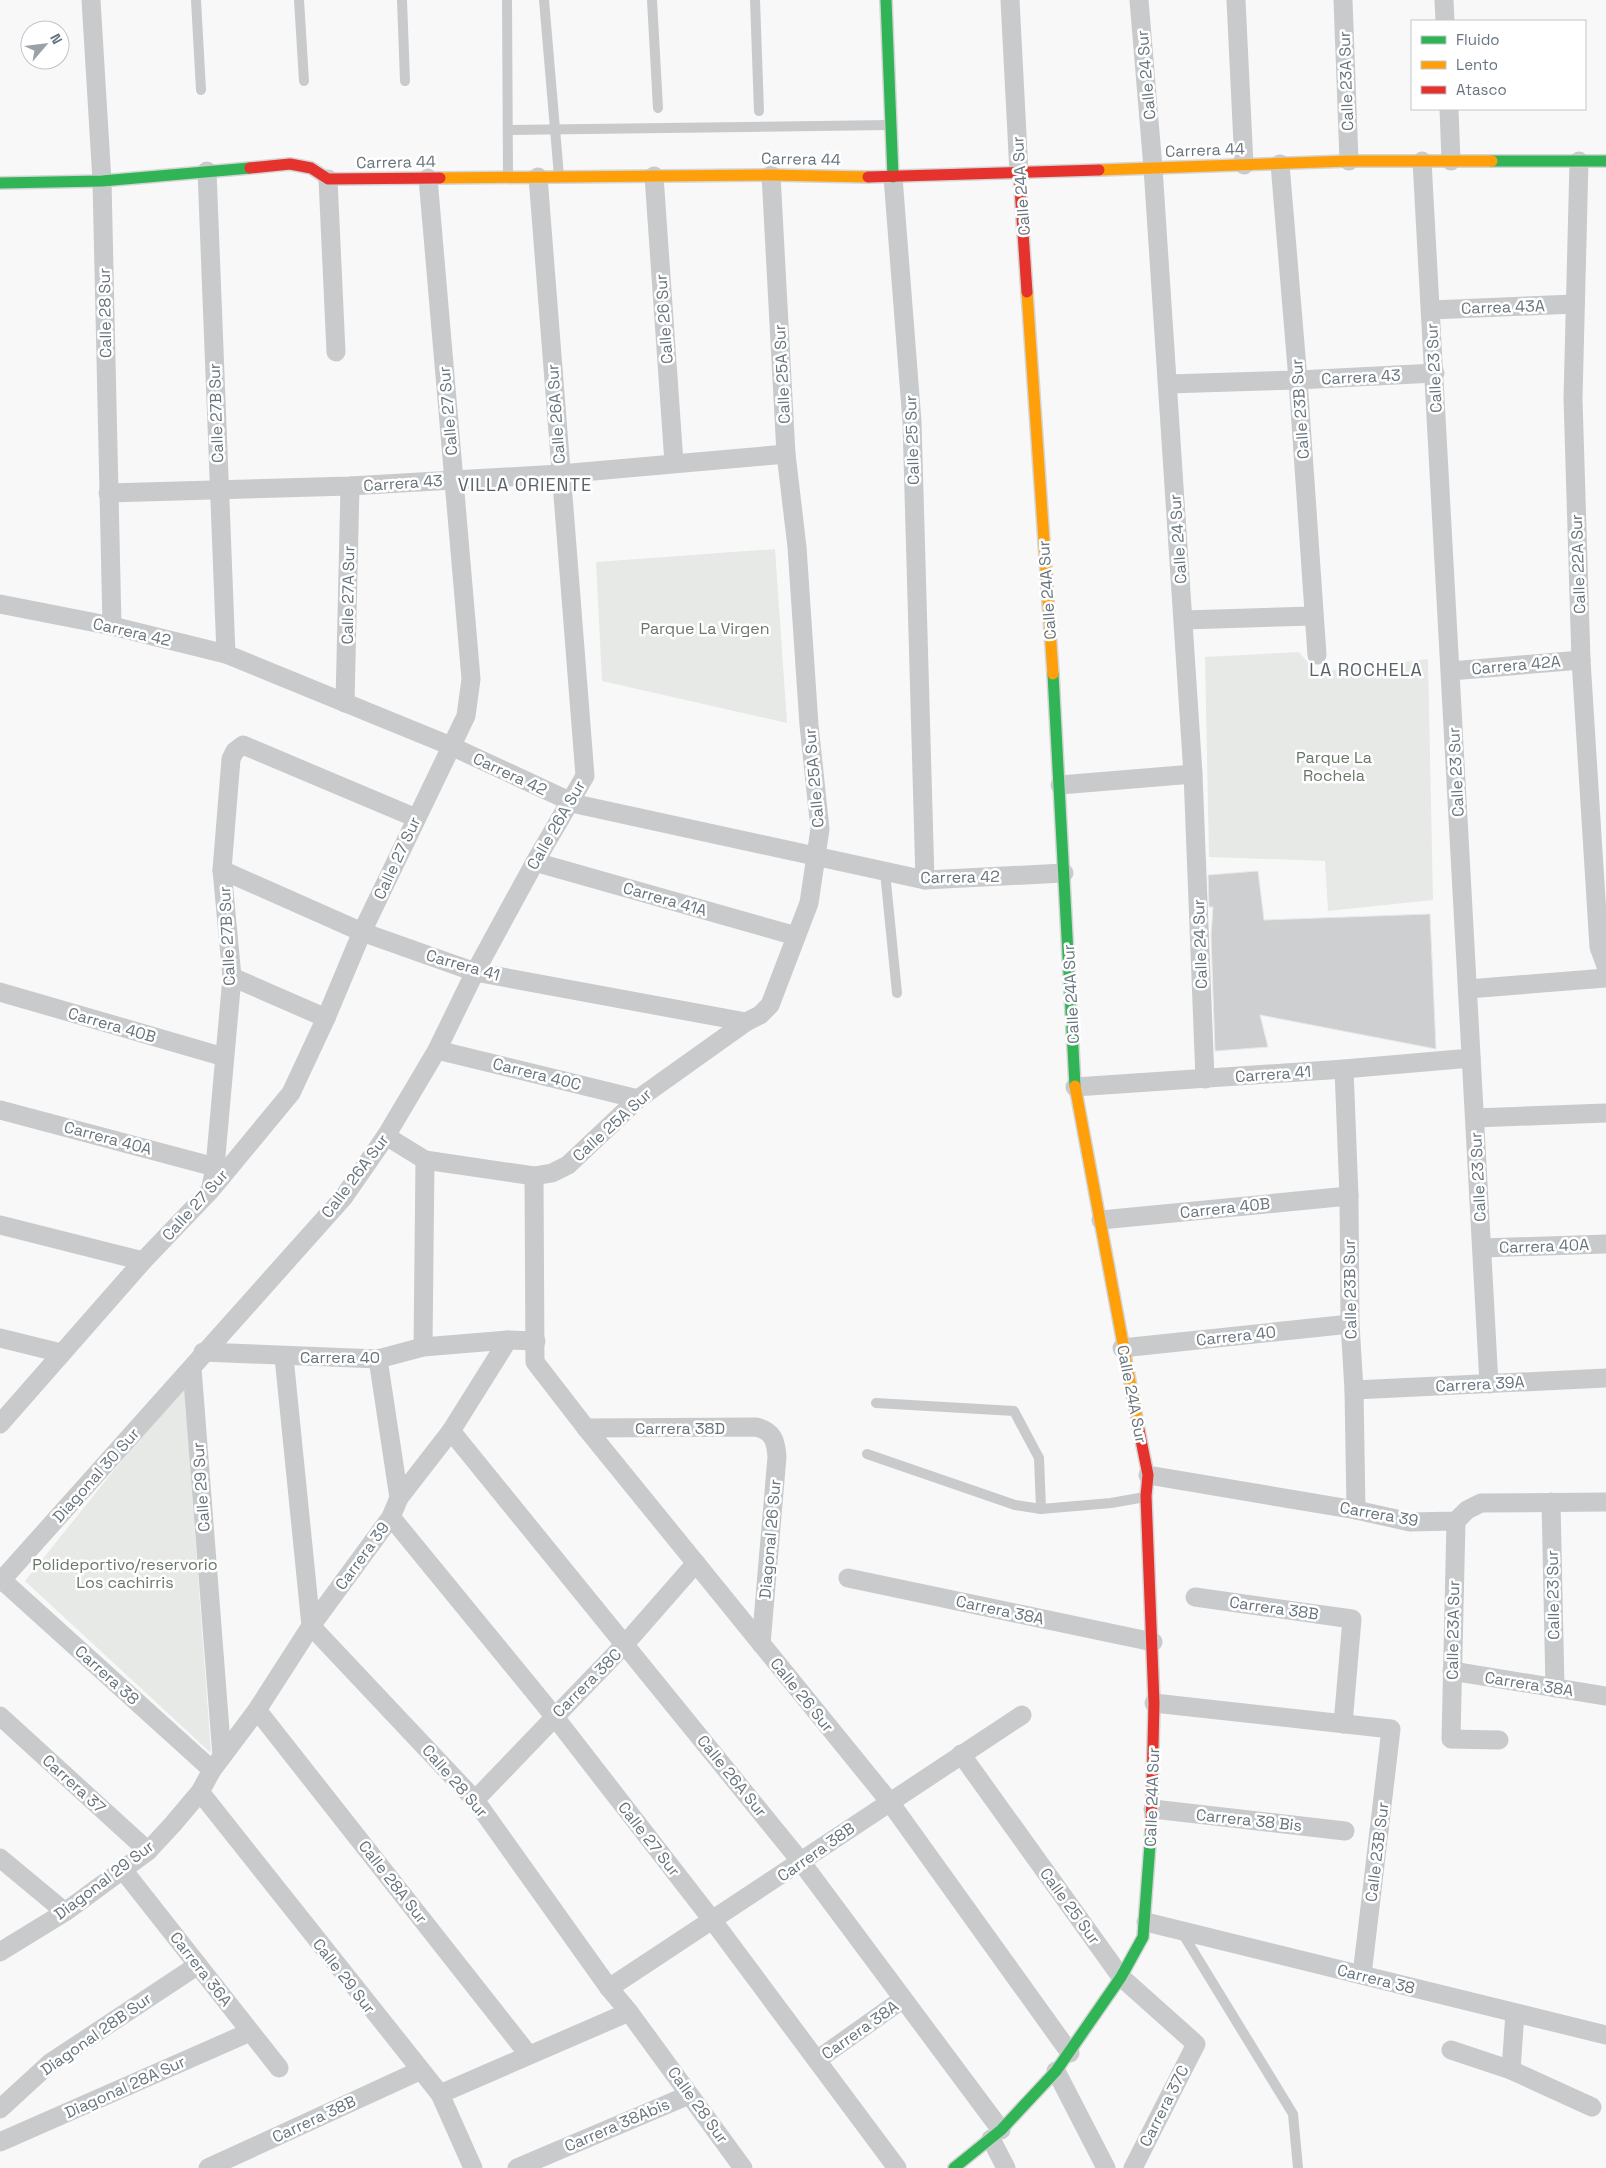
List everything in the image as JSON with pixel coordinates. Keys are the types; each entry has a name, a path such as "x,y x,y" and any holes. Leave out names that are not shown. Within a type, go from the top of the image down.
{"street":[{"name":"Calle 28 Sur","path":"91,0 102,181 112,626"},
{"name":"Calle 25 Sur","path":"886,0 893,177 912,422 925,880"},
{"name":"Calle 24A Sur","path":"1010,0 1060,785 1075,1087 1102,1220 1122,1348 1148,1476 1146,1496 1154,1703 1152,1810 1146,1922 1140,1947 1121,1977"},
{"name":"Calle 24 Sur","path":"1139,0 1153,168 1184,620 1193,774 1205,1079"},
{"path":"1236,0 1244,165"},
{"name":"Calle 23A Sur","path":"1343,0 1349,161"},
{"path":"1444,0 1444,20"},
{"path":"1449,110 1451,161"},
{"name":"Carrera 44","path":"0,183 102,181 290,164 311,168 328,179 771,175 893,177 1349,161 1606,161"},
{"name":"Calle 23 Sur","path":"1422,161 1489,1384"},
{"name":"Calle 22A Sur","path":"1579,161 1573,399 1581,660 1599,947 1606,966"},
{"name":"Calle 23B Sur","path":"1280,164 1298,380 1317,655"},
{"name":"Calle 27B Sur","path":"207,171 226,654"},
{"name":"Calle 25A Sur","path":"534,1176 552,1173 568,1165 638,1099 746,1022 760,1015 770,1005 809,903 820,829 809,725 797,547 786,454 771,175"},
{"name":"Calle 26 Sur","path":"654,176 674,463"},
{"name":"Calle 26A Sur","path":"192,1368 203,1352 343,1198 386,1136 437,1050 475,972 535,862 585,776 538,177"},
{"name":"Calle 27 Sur","path":"0,1424 142,1261 210,1191 291,1093 326,1018 362,932 466,716 471,680 428,178"},
{"path":"328,179 336,352"},
{"name":"Carrea 43A","path":"1431,310 1575,304"},
{"name":"Carrera 43","path":"1168,384 1434,373"},
{"name":"Carrera 43","path":"108,493 350,486 560,474 786,454"},
{"name":"Calle 27A Sur","path":"345,703 350,486"},
{"name":"Carrera 42","path":"0,604 112,626 226,654 451,746 570,801 925,880 1064,873"},
{"path":"1184,620 1313,616"},
{"name":"Carrera 42A","path":"1451,671 1581,660"},
{"name":"Calle 27B Sur","path":"210,1191 215,1167 232,977 222,870 231,759 243,745 416,818"},
{"path":"1060,785 1193,774"},
{"name":"Carrera 41A","path":"535,862 796,936"},
{"name":"Carrera 41","path":"222,870 362,932 475,972 746,1022"},
{"path":"232,977 326,1018"},
{"path":"1468,989 1606,978"},
{"name":"Carrera 40B","path":"0,992 224,1057"},
{"name":"Carrera 40C","path":"437,1050 638,1099"},
{"name":"Carrera 41","path":"1075,1087 1344,1069 1471,1058"},
{"name":"Calle 23B Sur","path":"1344,1069 1349,1196 1350,1324 1354,1390 1356,1510"},
{"name":"Carrera 40A","path":"0,1110 215,1167"},
{"path":"1475,1118 1606,1113"},
{"path":"386,1136 425,1160 534,1176 536,1341"},
{"path":"423,1347 425,1160"},
{"name":"Carrera 40B","path":"1102,1220 1349,1196"},
{"path":"0,1225 142,1261"},
{"name":"Carrera 40A","path":"1482,1248 1606,1244"},
{"name":"Carrera 40","path":"1122,1348 1350,1324"},
{"path":"0,1338 61,1353"},
{"name":"Carrera 40","path":"203,1352 378,1359 423,1347 508,1340 536,1341"},
{"name":"Carrera 39","path":"217,1763 257,1710 311,1626 391,1517 399,1498 451,1431 508,1340"},
{"name":"Calle 26 Sur","path":"536,1341 535,1362 586,1428 889,1800 1070,2053"},
{"path":"284,1356 311,1626"},
{"path":"378,1359 399,1498"},
{"name":"Diagonal 30 Sur","path":"1,1581 192,1368"},
{"name":"Calle 29 Sur","path":"192,1368 217,1763"},
{"name":"Carrera 39A","path":"1354,1390 1606,1378"},
{"name":"Carrera 38D","path":"586,1428 756,1427 764,1429 771,1435"},
{"name":"Calle 26A Sur","path":"451,1431 802,1862 903,1999 996,2135 1006,2168"},
{"name":"Diagonal 26 Sur","path":"761,1644 777,1457 776,1444 771,1435"},
{"name":"Carrera 39","path":"1148,1476 1356,1510 1410,1522 1456,1521"},
{"name":"Calle 23 Sur","path":"1551,1502 1555,1688"},
{"path":"1456,1521 1467,1510 1481,1503 1606,1502"},
{"name":"Calle 27 Sur","path":"391,1517 554,1716 713,1921 897,2168"},
{"name":"Calle 23A Sur","path":"1456,1521 1451,1739 1499,1740"},
{"name":"Carrera 38C","path":"475,1800 625,1644 696,1563"},
{"name":"Carrera 38A","path":"848,1578 1153,1642"},
{"name":"Carrera 38","path":"1,1581 217,1763"},
{"name":"Carrera 38B","path":"1195,1597 1352,1619 1343,1724"},
{"name":"Calle 28 Sur","path":"311,1626 475,1800 609,1988 629,2012 744,2168"},
{"name":"Carrera 38A","path":"1452,1671 1606,1696"},
{"path":"1154,1703 1343,1724"},
{"name":"Calle 28A Sur","path":"257,1710 528,2054"},
{"name":"Carrera 38B","path":"609,1988 802,1862 889,1800 1022,1715"},
{"name":"Carrera 37","path":"0,1716 148,1851"},
{"name":"Calle 23B Sur","path":"1343,1724 1391,1729 1362,1975"},
{"name":"Calle 25 Sur","path":"961,1754 1121,1977 1196,2044"},
{"name":"Diagonal 29 Sur","path":"0,1952 65,1912 148,1851 200,1792 217,1763"},
{"name":"Calle 29 Sur","path":"200,1792 419,2071 440,2094 473,2168"},
{"name":"Carrera 38 Bis","path":"1152,1810 1345,1831"},
{"path":"0,1858 65,1912"},
{"name":"Carrera 36A","path":"123,1870 279,2068"},
{"name":"Carrera 38","path":"1146,1922 1606,2035"},
{"name":"Diagonal 28B Sur","path":"0,2109 57,2058 198,1965"},
{"path":"954,2168 996,2135 1056,2071 1121,1977"},
{"name":"Carrera 38A","path":"817,2060 903,1999"},
{"path":"440,2094 528,2054 629,2012"},
{"path":"1511,2070 1515,2013"},
{"name":"Diagonal 28A Sur","path":"0,2142 250,2032"},
{"name":"Carrera 37C","path":"1132,2168 1196,2044"},
{"path":"1451,2050 1511,2070 1592,2107"},
{"name":"Carrera 38B","path":"208,2168 419,2071"},
{"path":"1056,2071 1106,2168"},
{"name":"Carrera 38Abis","path":"517,2168 689,2095"}],"lane":[{"path":"196,0 201,90"},
{"path":"298,0 304,81"},
{"path":"402,0 404,81"},
{"path":"507,0 508,177"},
{"path":"544,0 556,131 558,177"},
{"path":"652,0 658,108"},
{"path":"755,0 759,111"},
{"path":"508,130 556,131 891,125"},
{"path":"885,872 896,992"},
{"path":"876,1403 1014,1411 1039,1458 1041,1509"},
{"path":"867,1454 1015,1505 1041,1509 1111,1503 1146,1496"},
{"path":"1180,1930 1293,2114 1298,2168"}],"green space":[{"name":"Parque La Virgen","path":"775,549 787,723 602,681 596,562"},
{"name":"Parque La Rochela","path":"1299,652 1316,672 1428,659 1433,900 1328,911 1325,861 1209,857 1205,657"},
{"name":"Polideportivo/reservorio Los cachirris","path":"184,1383 211,1753 25,1581"}],"building":[{"path":"1258,871 1264,920 1430,914 1436,1049 1260,1015 1268,1047 1215,1051 1211,936 1213,907 1209,907 1208,875"}],"traffic: fast":[{"path":"886,0 893,177"},
{"path":"1492,161 1606,161"},
{"path":"0,183 102,181 250,168"},
{"path":"1053,674 1075,1086"},
{"path":"954,2168 1001,2130 1056,2071 1121,1977 1143,1937 1151,1831"}],"traffic: slow":[{"path":"1099,170 1349,161 1492,161"},
{"path":"440,178 771,175 868,177"},
{"path":"1027,292 1053,674"},
{"path":"1075,1086 1139,1430"}],"traffic: jam":[{"path":"250,168 290,164 311,168 328,179 440,178"},
{"path":"868,177 1099,170"},
{"path":"1019,173 1027,292"},
{"path":"1139,1430 1148,1475 1146,1496 1154,1703 1151,1831"}],"district":[{"name":"VILLA ORIENTE","path":"525,484"},
{"name":"LA ROCHELA","path":"1366,669"}]}
